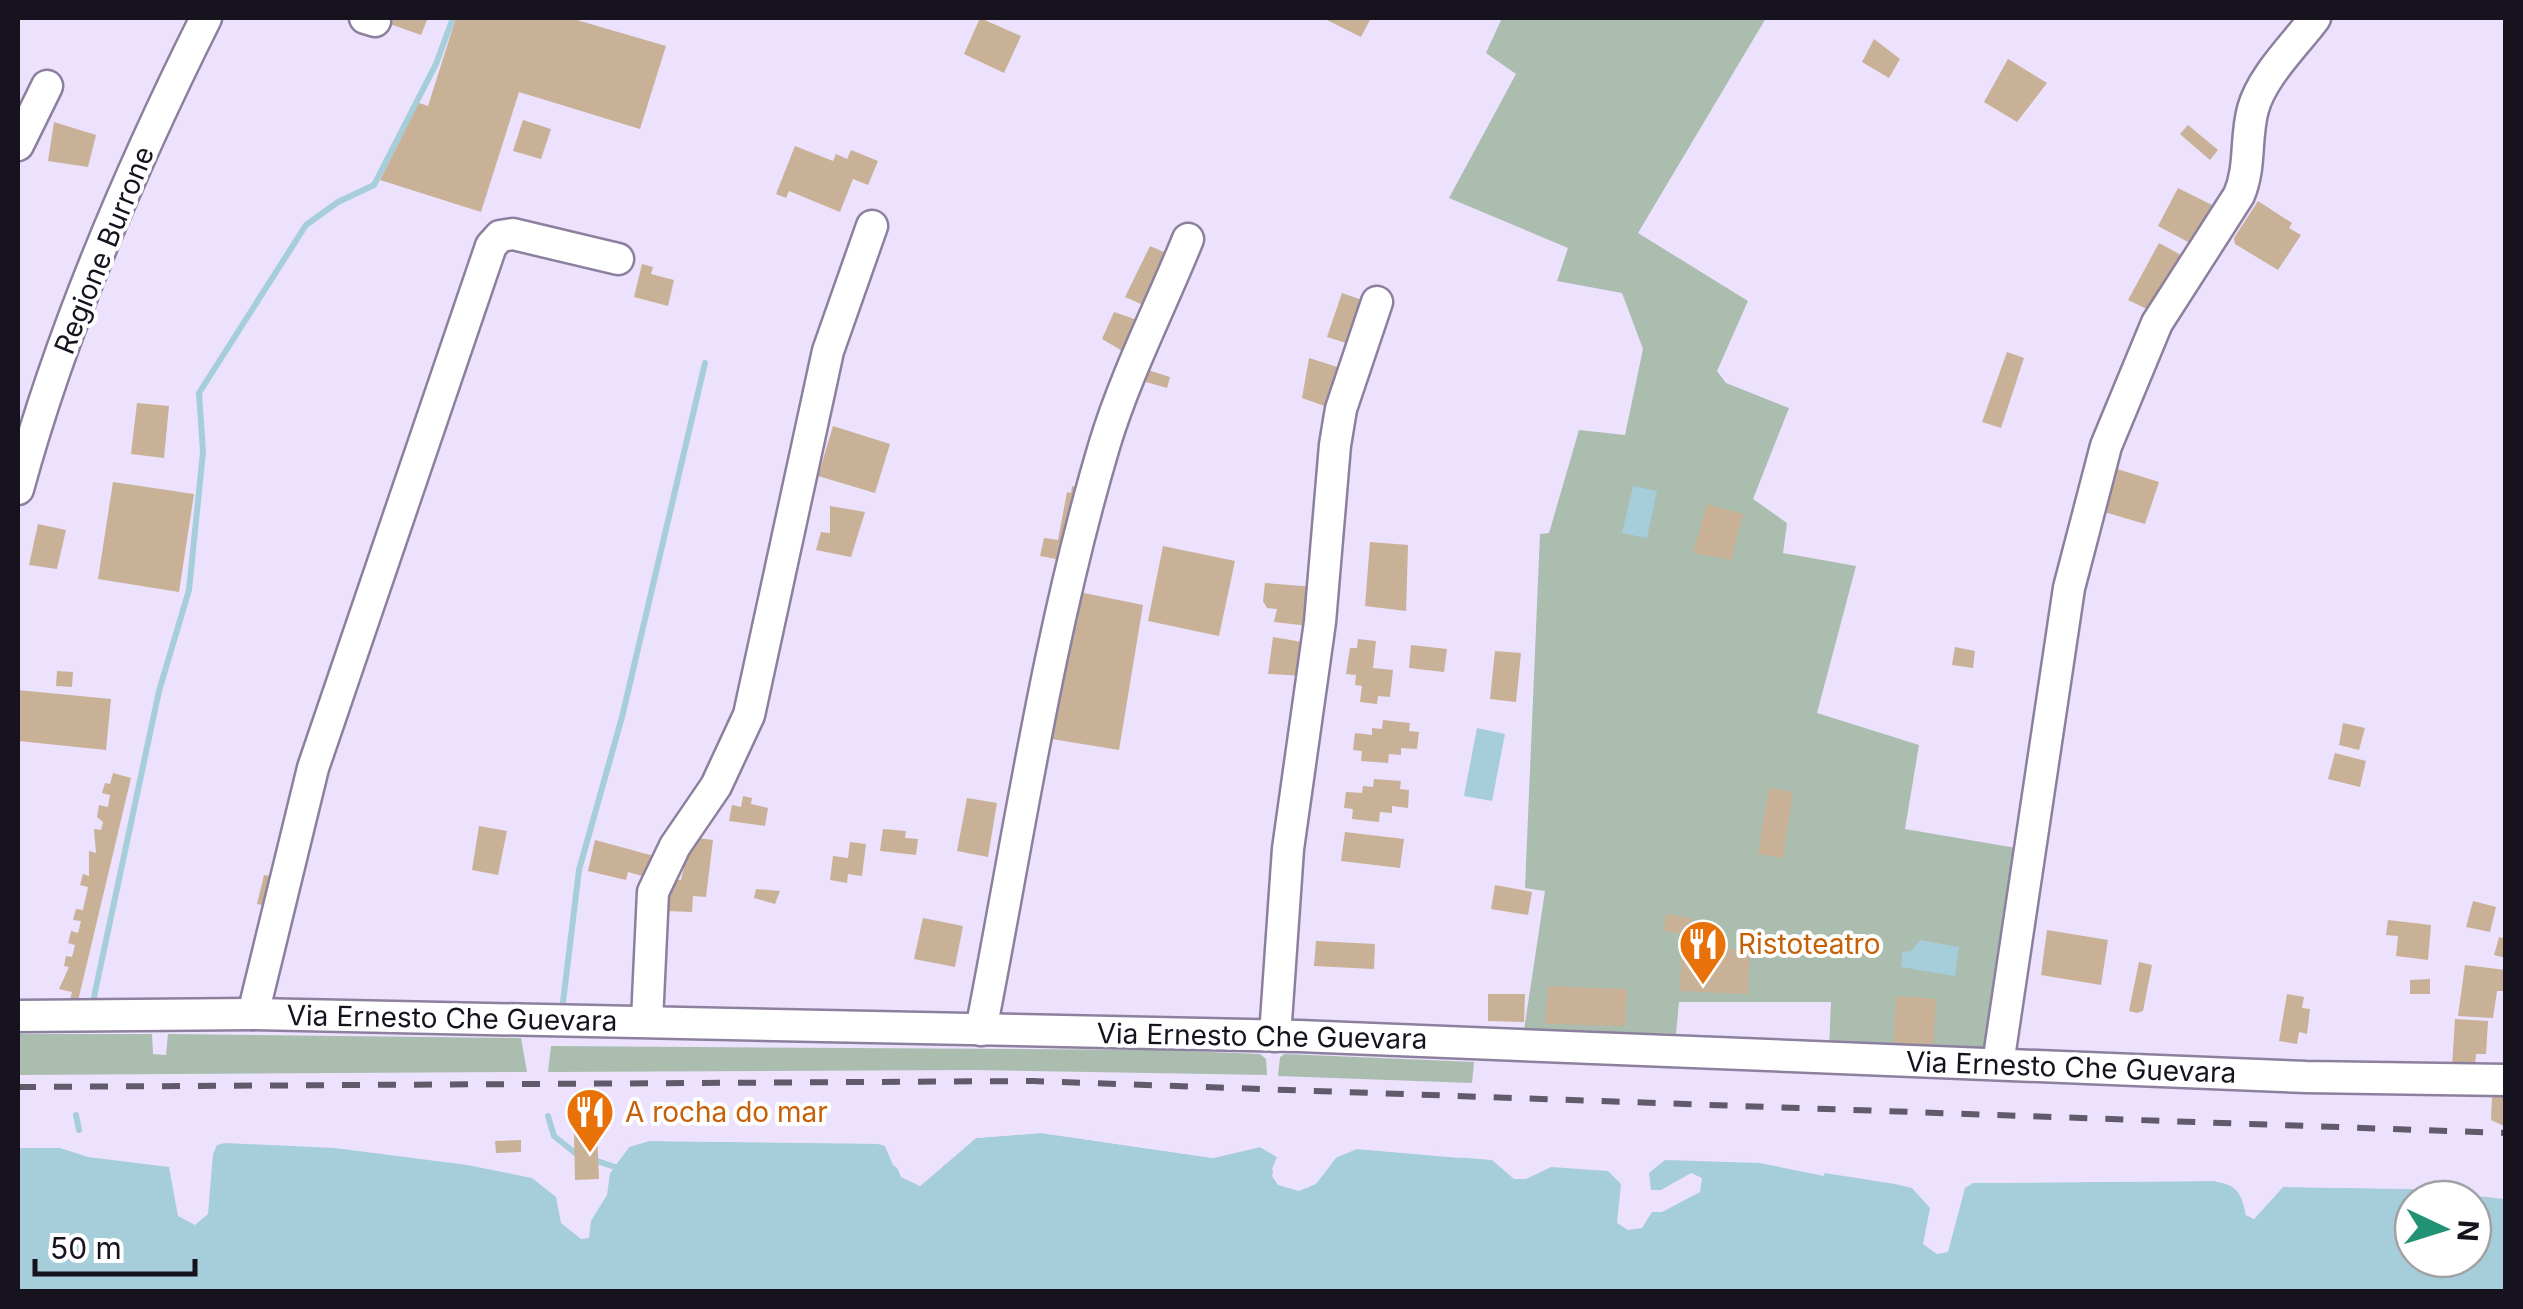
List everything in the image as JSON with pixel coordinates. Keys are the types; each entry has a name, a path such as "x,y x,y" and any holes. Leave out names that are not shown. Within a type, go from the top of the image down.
{"street":[{"name":"Regione Burrone","path":"18,488 48,391 148,137 206,18"},
{"path":"1998,1064 2069,588 2106,446 2157,322 2247,177 2252,110 2260,92 2315,18"},
{"path":"18,145 47,86"},
{"path":"648,1021 652,892 674,846 716,786 748,716 828,350 872,226"},
{"path":"252,1014 313,768 491,246 500,236 514,234 618,259"},
{"path":"981,1030 1041,718 1093,489 1106,440 1188,240"},
{"path":"1275,1036 1288,849 1320,622 1335,445 1341,409 1377,302"},
{"name":"Via Ernesto Che Guevara","path":"18,1016 252,1014 1275,1036 2306,1077 2506,1080"}],"green space":[{"path":"1502,18 1766,18 1638,233 1748,301 1717,371 1726,383 1789,408 1753,499 1787,523 1783,553 1856,566 1817,713 1919,745 1905,829 2022,849 1990,1055 1829,1049 1831,1002 1679,1002 1676,1034 1524,1030 1545,891 1525,888 1540,534 1549,533 1579,430 1625,435 1643,349 1622,293 1557,281 1568,248 1449,198 1516,74 1486,53"},
{"path":"18,1034 152,1034 153,1054 166,1055 168,1034 521,1038 527,1072 18,1075"},
{"path":"551,1046 1162,1050 1260,1054 1266,1059 1267,1075 972,1070 548,1072"},
{"path":"1285,1054 1474,1062 1472,1083 1278,1076 1280,1057"}],"water":[{"path":"1633,486 1657,491 1647,538 1622,533"},
{"path":"1477,728 1505,734 1492,801 1464,796"},
{"path":"1920,940 1959,947 1955,976 1901,967 1902,952 1911,951"},
{"path":"1041,1133 1213,1158 1260,1147 1277,1157 1272,1169 1278,1185 1308,1188 1333,1159 1357,1149 1492,1160 1514,1179 1526,1179 1551,1167 1608,1171 1621,1184 1617,1223 1628,1230 1642,1228 1652,1212 1662,1212 1700,1192 1702,1178 1691,1173 1661,1190 1651,1190 1649,1173 1665,1160 1760,1163 1912,1188 1930,1208 1923,1244 1937,1254 1948,1252 1965,1188 1973,1183 2214,1181 2237,1191 2246,1215 2254,1219 2283,1187 2393,1189 2393,1279 2493,1279 2493,1198 2506,1199 2505,1292 18,1292 18,1148 60,1148 88,1157 169,1167 178,1216 195,1225 208,1214 213,1154 217,1145 225,1143 335,1148 467,1165 532,1178 556,1197 561,1223 581,1239 589,1238 591,1221 607,1195 610,1173 629,1147 649,1141 884,1144 893,1165 920,1186 976,1138"}],"pier":[{"path":"1041,1128 1214,1153 1262,1142 1282,1155 1277,1175 1281,1181 1299,1186 1313,1180 1336,1150 1356,1144 1464,1154 1460,1158 1357,1149 1339,1154 1316,1184 1299,1191 1278,1185 1272,1176 1277,1157 1260,1147 1213,1158 1041,1133 976,1138 920,1186 901,1177 889,1147 874,1143 649,1141 629,1147 610,1173 626,1143 648,1136 798,1136 886,1139 894,1145 904,1173 919,1181 975,1133"},
{"path":"1682,1153 1761,1158 1825,1171 1824,1176 1760,1163 1682,1158 1665,1160 1644,1175 1662,1156"},
{"path":"2214,1176 2238,1182 2254,1214 2283,1182 2393,1186 2393,1189 2283,1187 2254,1219 2246,1215 2242,1194 2235,1186 2214,1181 1962,1183 1973,1178"},
{"path":"2493,1192 2506,1194 2505,1199 2493,1198"}],"building":[{"path":"389,18 428,18 421,35 387,23"},
{"path":"456,18 570,18 666,46 640,129 519,92 481,212 380,180 419,103 428,106"},
{"path":"980,18 1021,36 1004,73 964,54"},
{"path":"1323,18 1371,18 1361,37"},
{"path":"1874,39 1900,59 1889,78 1862,62"},
{"path":"2008,59 2047,83 2017,122 1984,102"},
{"path":"523,120 551,129 541,159 513,151"},
{"path":"54,122 96,135 88,167 48,161"},
{"path":"2188,125 2218,150 2210,160 2180,134"},
{"path":"795,146 833,161 836,154 847,159 851,150 878,161 868,185 853,179 840,212 789,191 786,198 776,194"},
{"path":"2178,188 2212,205 2190,243 2158,226"},
{"path":"2258,201 2292,223 2289,228 2301,235 2278,270 2235,244 2234,238"},
{"path":"2159,243 2183,256 2153,312 2128,300"},
{"path":"1150,246 1173,256 1150,308 1125,297"},
{"path":"642,264 653,267 651,274 674,280 668,306 634,297"},
{"path":"1342,293 1365,301 1352,345 1327,337"},
{"path":"1114,312 1146,323 1131,356 1102,339"},
{"path":"2007,352 2024,358 2001,428 1982,422"},
{"path":"1309,358 1347,370 1333,409 1302,398"},
{"path":"1148,370 1170,377 1167,388 1146,382"},
{"path":"137,403 169,406 164,458 131,454"},
{"path":"833,426 890,444 875,493 818,476"},
{"path":"2114,468 2159,482 2145,524 2101,511"},
{"path":"113,482 194,494 179,592 98,579"},
{"path":"1072,486 1085,489 1072,562 1040,556 1044,538 1058,540 1067,492 1071,493"},
{"path":"1707,504 1743,514 1731,560 1693,553"},
{"path":"830,506 865,512 851,557 816,550 821,532 830,533"},
{"path":"38,524 66,530 57,569 29,565"},
{"path":"1370,542 1408,545 1406,611 1365,606"},
{"path":"1163,546 1235,561 1219,636 1148,621"},
{"path":"1265,583 1315,587 1309,626 1274,622 1277,609 1267,608 1263,601"},
{"path":"1079,592 1143,605 1119,750 1052,739"},
{"path":"1273,637 1308,643 1303,676 1268,674"},
{"path":"1358,639 1376,641 1373,668 1393,670 1390,697 1378,696 1377,704 1360,702 1362,686 1355,685 1356,675 1346,674 1350,648 1357,648"},
{"path":"1411,645 1447,649 1444,672 1409,668"},
{"path":"1955,647 1975,651 1973,668 1952,665"},
{"path":"1495,651 1521,653 1516,702 1490,699"},
{"path":"57,671 73,672 72,687 56,686"},
{"path":"18,690 111,699 106,750 18,741"},
{"path":"1383,720 1410,723 1409,731 1419,732 1417,749 1401,748 1401,755 1389,754 1388,763 1361,761 1362,751 1353,750 1355,733 1372,735 1372,728 1382,729"},
{"path":"2343,723 2365,728 2359,750 2339,745"},
{"path":"2335,753 2366,761 2360,787 2328,779"},
{"path":"113,773 131,778 78,1001 70,999 72,992 59,989 69,967 64,966 66,956 72,957 75,945 68,943 71,931 78,933 81,921 73,920 76,909 83,910 88,887 80,885 83,874 89,876 89,851 96,853 94,829 101,830 103,822 97,817 99,805 108,807 110,795 102,793"},
{"path":"1374,779 1401,781 1400,789 1409,790 1408,808 1392,806 1392,813 1380,812 1379,822 1352,819 1353,809 1344,808 1346,792 1362,793 1363,786 1373,787"},
{"path":"1769,788 1793,792 1783,858 1758,854"},
{"path":"743,796 752,798 751,804 768,808 765,826 729,821 732,805 741,807"},
{"path":"967,798 997,803 988,857 957,851"},
{"path":"479,826 507,831 498,875 472,870"},
{"path":"883,829 906,831 905,838 918,839 916,855 880,851"},
{"path":"1345,832 1404,839 1400,868 1341,861"},
{"path":"690,837 713,840 706,897 693,896 692,912 667,911 669,880 681,880 684,867 679,865"},
{"path":"595,840 654,856 650,878 628,872 626,880 588,871"},
{"path":"850,842 866,844 862,876 848,874 847,883 830,880 833,856 848,858"},
{"path":"264,875 280,878 273,907 257,904"},
{"path":"1495,885 1532,892 1528,915 1491,909"},
{"path":"756,889 780,891 775,904 754,898"},
{"path":"2473,901 2496,907 2490,932 2466,927"},
{"path":"1666,914 1692,918 1690,935 1664,931"},
{"path":"923,918 963,926 955,967 914,959"},
{"path":"2388,920 2431,925 2428,960 2396,956 2398,936 2386,935"},
{"path":"2047,930 2108,940 2101,985 2041,975"},
{"path":"2499,937 2506,939 2506,958 2494,955"},
{"path":"1316,941 1375,944 1374,969 1314,966"},
{"path":"1682,947 1750,950 1748,994 1680,991"},
{"path":"2139,962 2152,965 2143,1011 2137,1013 2129,1011"},
{"path":"2465,965 2506,970 2506,991 2497,991 2493,1018 2458,1016"},
{"path":"2430,979 2430,994 2410,994 2410,980"},
{"path":"1548,986 1627,989 1625,1026 1545,1024"},
{"path":"1488,994 1525,994 1524,1022 1488,1021"},
{"path":"2287,994 2304,997 2302,1008 2310,1009 2307,1034 2299,1032 2297,1044 2279,1041"},
{"path":"1896,996 1936,999 1933,1050 1893,1047"},
{"path":"2455,1019 2488,1021 2486,1054 2476,1054 2475,1065 2467,1068 2452,1067"},
{"path":"2492,1095 2506,1096 2506,1127 2491,1120"},
{"path":"597,1132 599,1179 575,1180 574,1133"},
{"path":"521,1140 521,1152 496,1153 495,1141"}],"waterway":[{"path":"94,997 159,691 189,590 203,452 199,393 306,225 338,202 374,185 436,64 453,18"},
{"path":"563,1002 579,870 622,717 705,363"},
{"path":"76,1115 79,1130"},
{"path":"548,1116 554,1136 579,1156"},
{"path":"591,1159 615,1167"}],"railway":[{"path":"18,1087 1033,1081 2506,1133"}],"place":[{"name":"Ristoteatro","path":"1703,986"},
{"name":"A rocha do mar","path":"590,1154"}]}
